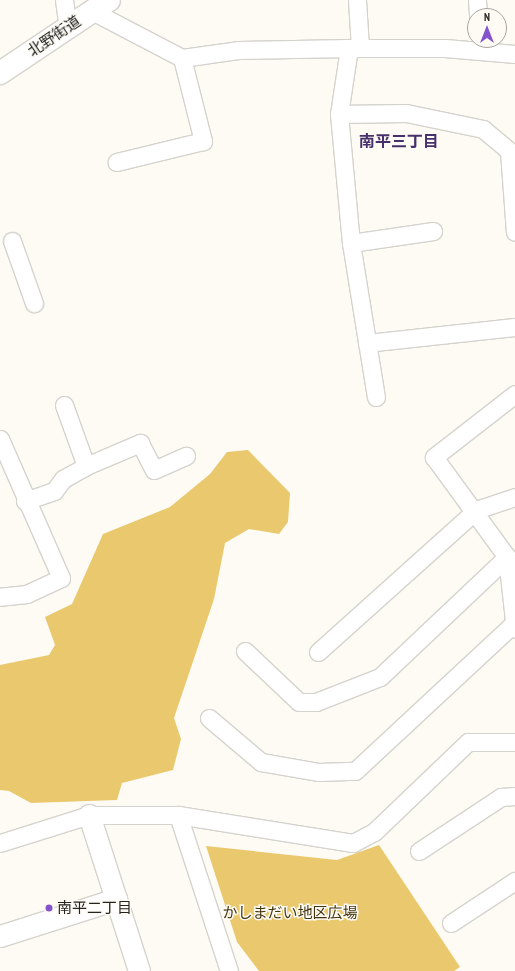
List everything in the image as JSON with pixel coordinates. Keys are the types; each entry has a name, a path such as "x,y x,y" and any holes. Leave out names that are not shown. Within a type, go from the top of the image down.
{"main road":[{"name":"北野街道","path":"0,72 100,6"}],"street":[{"path":"64,0 68,28"},
{"path":"357,0 355,48 339,114 351,243 366,343 376,397"},
{"path":"100,6 182,58 239,50 467,46"},
{"path":"489,48 515,54"},
{"path":"116,162 203,141 182,58"},
{"path":"339,114 406,113 483,129 512,151 515,232"},
{"path":"351,243 434,231"},
{"path":"12,241 34,302"},
{"path":"366,343 515,327"},
{"path":"209,718 260,762 319,772 355,771 515,626 511,557 434,457 515,394"},
{"path":"64,405 86,466"},
{"path":"0,440 25,501 61,578 27,594 0,597"},
{"path":"25,501 54,491 63,479 86,466 140,443 154,470 186,456"},
{"path":"318,652 476,510 515,497"},
{"path":"245,651 299,702 316,702 380,677 511,557"},
{"path":"0,843 89,815 178,814 353,843 374,832 468,742 515,742"},
{"path":"419,851 501,797 515,796"},
{"path":"178,814 229,971"},
{"path":"89,815 139,971"},
{"path":"451,923 515,882"},
{"path":"0,936 116,899"}],"green space":[{"path":"248,450 290,493 288,522 279,534 249,529 225,543 214,599 174,718 181,739 173,770 122,783 117,800 31,803 9,791 0,790 0,665 49,655 55,645 45,617 72,604 103,534 170,507 210,474 227,452"},
{"name":"かしまだい地区広場","path":"379,845 460,967 454,971 259,971 237,942 206,846 337,860"}],"place":[{"name":"南平二丁目","path":"49,908"}],"district":[{"name":"南平三丁目","path":"399,141"}]}
